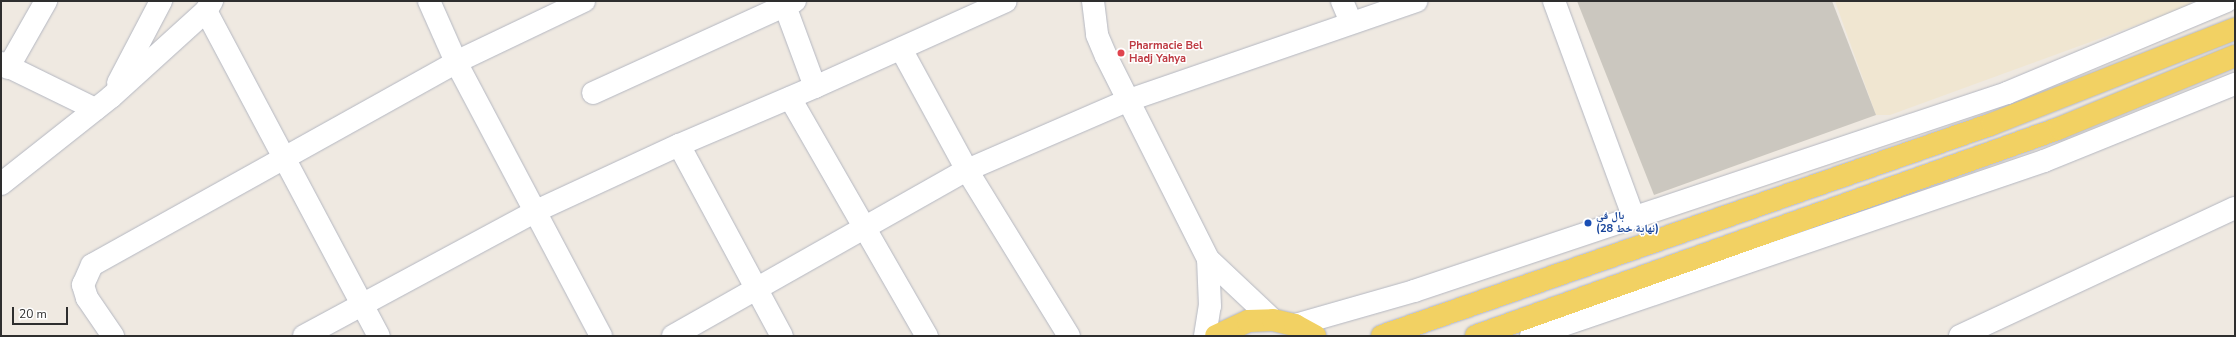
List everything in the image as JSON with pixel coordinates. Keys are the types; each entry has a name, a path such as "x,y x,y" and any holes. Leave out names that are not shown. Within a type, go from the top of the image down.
{"main road":[{"path":"1382,336 1992,124 2235,29"},
{"path":"1476,336 2060,128 2235,56"},
{"path":"1216,336 1248,321 1273,320 1296,325 1315,336"}],"street":[{"path":"46,1 5,65 103,103"},
{"path":"103,103 161,1"},
{"path":"429,1 456,62 601,336"},
{"path":"113,336 87,298 83,285 92,265 456,62 584,1"},
{"path":"304,336 536,211 679,145 815,87 1006,1"},
{"path":"1093,1 1097,35 1208,260 1273,320"},
{"path":"1342,1 1351,22"},
{"path":"673,336 967,170 1129,100 1351,22 1416,1"},
{"path":"1554,1 1634,218"},
{"path":"1296,325 1414,291 2007,93 2227,1"},
{"path":"592,93 790,3 815,87"},
{"path":"4,178 103,103 209,6 284,157 379,336"},
{"path":"901,49 967,170 1069,336"},
{"path":"1531,336 2044,161 2235,84"},
{"path":"790,98 927,336"},
{"path":"679,145 755,290 782,336"},
{"path":"1960,336 2235,208"},
{"path":"1205,336 1210,306 1208,260"}],"shaded area":[{"path":"1835,1 2191,1 2192,5 1890,115 1876,115"}],"building":[{"path":"1577,1 1832,1 1876,115 1654,195"}],"place":[{"name":"Pharmacie Bel Hadj Yahya","path":"1121,53"},
{"name":"بال في (نهاية خط 28)","path":"1588,223"}]}
